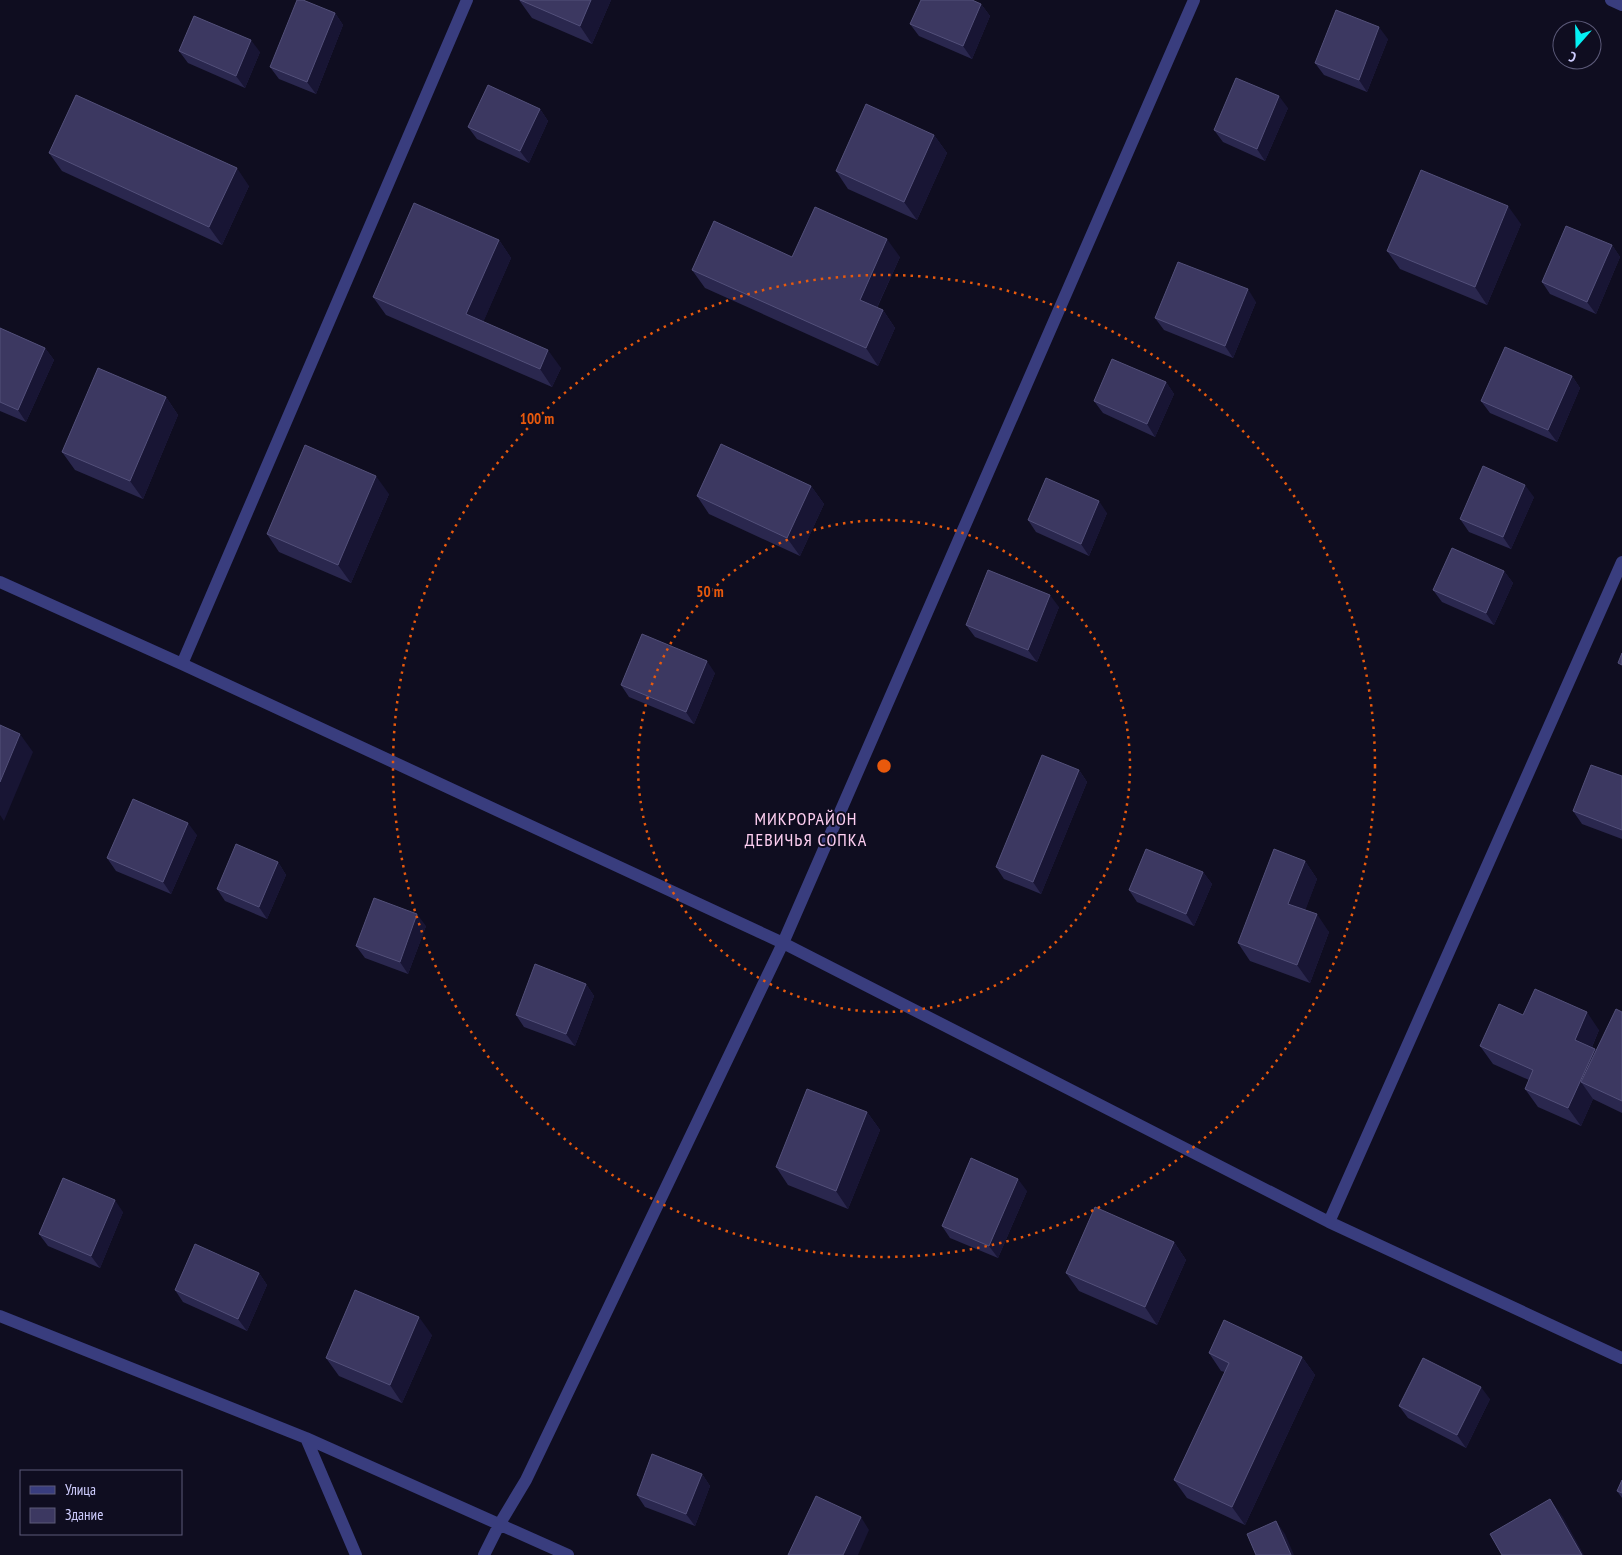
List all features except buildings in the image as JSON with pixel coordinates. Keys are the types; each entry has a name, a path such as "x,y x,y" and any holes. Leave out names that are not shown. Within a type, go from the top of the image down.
{"street":[{"path":"182,664 467,0"},
{"path":"484,1555 499,1524 526,1480 783,943 1194,0"},
{"path":"1611,0 1622,5"},
{"path":"1329,1222 1622,562"},
{"path":"0,582 182,664 783,943 1329,1222 1622,1358"},
{"path":"0,1316 306,1438 568,1555"},
{"path":"306,1438 356,1555"}],"district":[{"name":"МИКРОРАЙОН ДЕВИЧЬЯ СОПКА","path":"806,830"}]}
